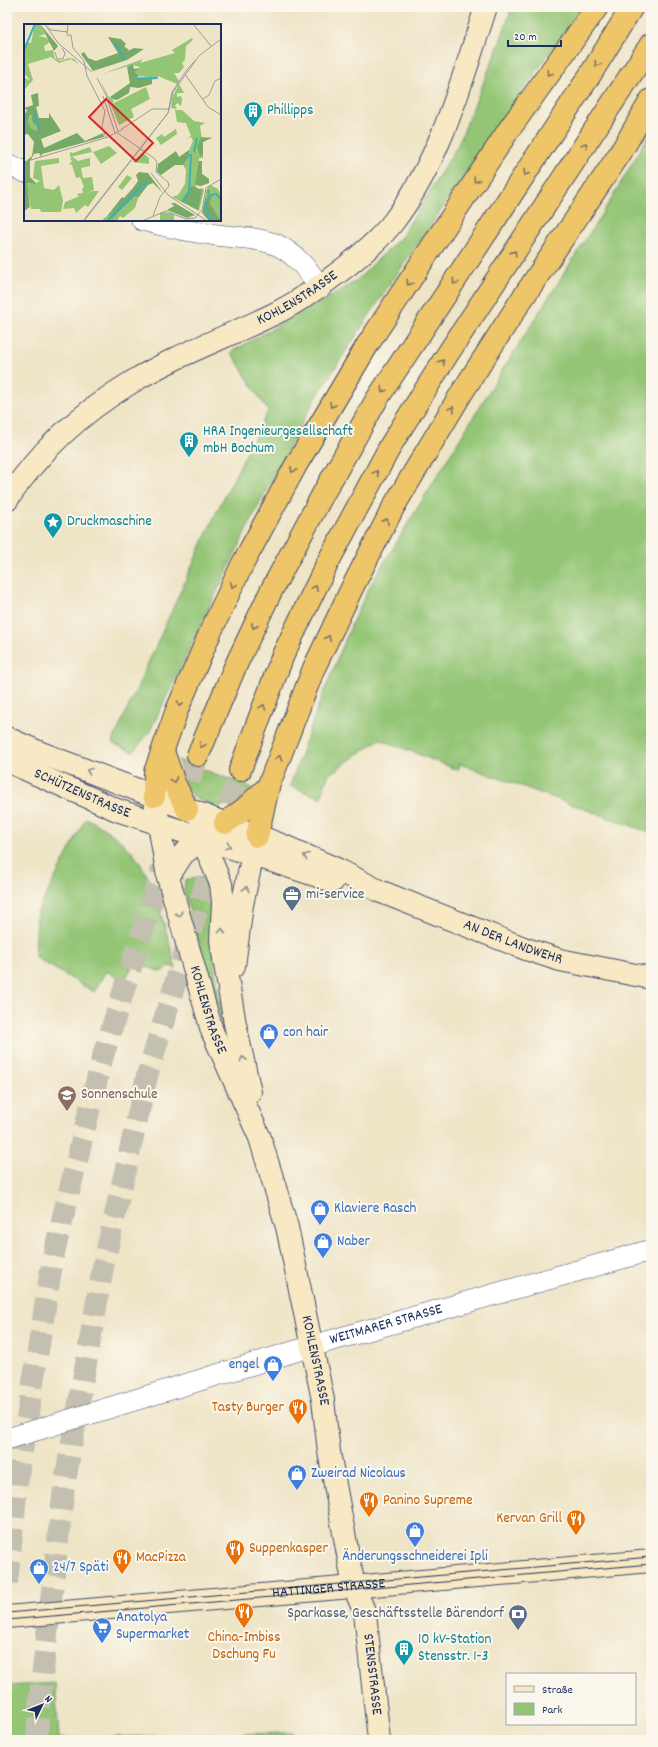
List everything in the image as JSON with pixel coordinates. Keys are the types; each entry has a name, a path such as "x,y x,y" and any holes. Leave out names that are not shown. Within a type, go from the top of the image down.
{"highway":[{"path":"154,796 154,772 177,710 213,626 242,565 296,465 368,344 508,131 597,7"},
{"path":"198,755 235,667 271,591 323,494 377,399 590,75 632,7"},
{"path":"240,770 283,655 328,562 392,443 451,348 651,44"},
{"path":"255,845 268,788 314,668 352,588 394,506 520,302 621,152 651,100"},
{"path":"163,751 174,783 187,808"},
{"path":"225,823 243,810 268,788"}],"street":[{"name":"KOHLENSTRASSE","path":"7,500 19,482 43,453 90,410 133,381 280,311 321,287 379,238 393,222 414,191 434,152 456,98 486,7"},
{"path":"7,164 24,172"},
{"path":"146,221 183,230 218,236 255,238 277,246 300,261 321,287"},
{"name":"SCHÜTZENSTRASSE","path":"7,738 41,753 154,796"},
{"name":"SCHÜTZENSTRASSE","path":"7,761 117,810 158,823"},
{"path":"154,796 158,823"},
{"name":"AN DER LANDWEHR","path":"154,796 225,823 255,845"},
{"path":"187,808 202,838"},
{"name":"KOHLENSTRASSE","path":"158,823 168,877 212,1031 260,1138"},
{"name":"AN DER LANDWEHR","path":"158,823 202,838 255,845 341,871 379,891 526,950 560,960 651,978"},
{"path":"168,877 183,854 202,838 225,823"},
{"name":"KOHLENSTRASSE","path":"202,838 221,884 223,902 221,940 233,1011 260,1138 287,1227 312,1346 323,1400 329,1452 354,1587"},
{"name":"KOHLENSTRASSE","path":"233,1011 234,968 237,936 255,845"},
{"name":"WEITMARER STRASSE","path":"7,1439 312,1346 651,1250"},
{"name":"HATTINGER STRASSE","path":"7,1617 651,1561"},
{"name":"STENSSTRASSE","path":"354,1587 365,1613 379,1740"}],"green space":[{"path":"512,7 581,7 386,290 313,402 258,506 149,733 133,752 112,743 215,515 268,411 231,352 355,282 401,237 458,145 500,42"},
{"path":"651,131 651,833 460,764 458,770 380,739 328,775 321,798 290,786 317,709 353,621 372,582 498,377 612,198"},
{"path":"178,760 253,788 241,798 228,804 215,806 208,804 196,798 187,789 183,781"},
{"path":"86,818 118,839 137,859 152,888 164,922 176,969 170,966 161,972 135,962 124,981 106,971 94,992 35,957 37,913"},
{"path":"214,876 215,968 225,1029 184,891 185,880"},
{"path":"55,1683 59,1738 293,1733 294,1740 7,1740 7,1686"}],"tunnel":[{"path":"7,1583 18,1476 53,1257 102,1059 198,755"},
{"path":"37,1740 39,1705 64,1487 103,1267 147,1076 240,770"}],"tram line":[{"path":"7,1613 651,1557"},
{"path":"7,1620 651,1564"}],"place":[{"name":"Phillipps","path":"253,128"},
{"name":"HRA Ingenieurgesellschaft mbH Bochum","path":"189,458"},
{"name":"Druckmaschine","path":"53,539"},
{"name":"mi-service","path":"292,912"},
{"name":"con hair","path":"269,1050"},
{"name":"Sonnenschule","path":"67,1112"},
{"name":"Klaviere Rasch","path":"320,1226"},
{"name":"Naber","path":"323,1259"},
{"name":"engel","path":"273,1382"},
{"name":"Tasty Burger","path":"298,1425"},
{"name":"Zweirad Nicolaus","path":"297,1491"},
{"name":"Panino Supreme","path":"369,1518"},
{"name":"Kervan Grill","path":"576,1536"},
{"name":"Änderungsschneiderei Ipli","path":"415,1548"},
{"name":"Suppenkasper","path":"235,1566"},
{"name":"MacPizza","path":"122,1575"},
{"name":"24/7 Späti","path":"39,1585"},
{"name":"China-Imbiss Dschung Fu","path":"244,1629"},
{"name":"Sparkasse, Geschäftsstelle Bärendorf","path":"518,1631"},
{"name":"Anatolya Supermarket","path":"102,1644"},
{"name":"10 kV-Station Stensstr. 1-3","path":"404,1666"}]}
